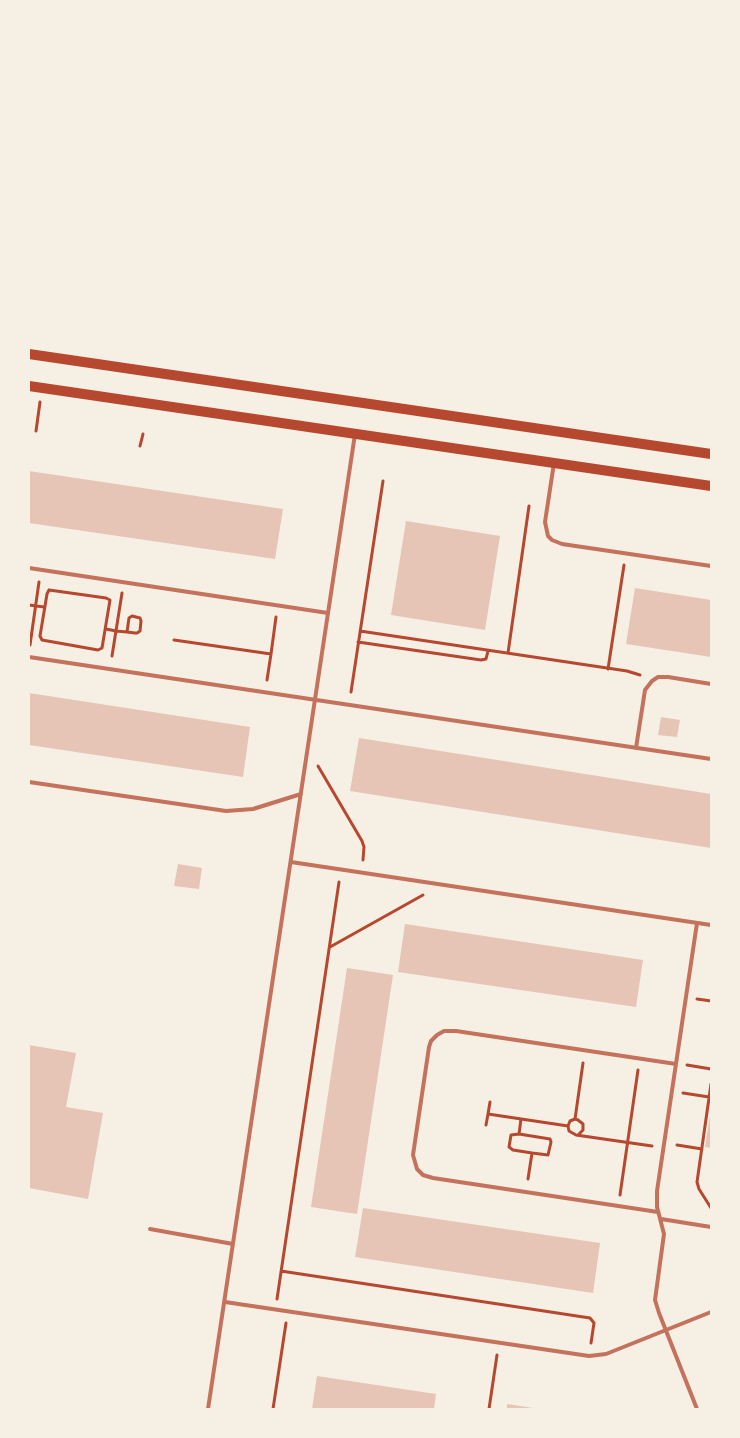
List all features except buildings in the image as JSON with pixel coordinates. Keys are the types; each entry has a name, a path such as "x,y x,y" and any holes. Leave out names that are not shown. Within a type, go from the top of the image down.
{"main road":[{"path":"29,354 711,454"},
{"path":"29,386 711,486"}],"lane":[{"path":"208,1409 355,434"},
{"path":"554,463 545,522 548,536 552,540 562,544 711,566"},
{"path":"29,568 328,613"},
{"path":"29,657 711,759"},
{"path":"636,748 645,690 652,681 668,677 711,684"},
{"path":"29,782 226,811 253,809 301,794"},
{"path":"291,862 711,925"},
{"path":"697,923 656,1197 664,1234 655,1300 656,1307 697,1409"},
{"path":"658,1212 433,1178 423,1175 417,1169 413,1155 429,1047 431,1041 444,1031 456,1031 676,1064"},
{"path":"661,1219 711,1227"},
{"path":"150,1229 233,1244"},
{"path":"224,1302 589,1356 606,1354 711,1312"}],"path":[{"path":"140,446 143,434"},
{"path":"349,705 383,481"},
{"path":"508,654 529,506"},
{"path":"608,669 626,553"},
{"path":"29,651 41,570"},
{"path":"110,669 124,582"},
{"path":"49,590 110,600 104,645 100,650 44,642 40,639 44,607 49,590"},
{"path":"29,604 44,607"},
{"path":"265,692 278,605"},
{"path":"106,629 135,634 139,632 140,618 132,616 129,618 127,632"},
{"path":"360,631 633,673 652,681"},
{"path":"174,640 271,654"},
{"path":"358,642 481,660 486,659 488,650"},
{"path":"308,750 362,841 364,849 361,873"},
{"path":"275,1309 341,870"},
{"path":"329,947 441,885"},
{"path":"575,1119 585,1050"},
{"path":"618,1206 640,1058"},
{"path":"676,1064 711,1069"},
{"path":"711,1084 697,1182 711,1208"},
{"path":"672,1091 709,1097"},
{"path":"486,1125 490,1102"},
{"path":"488,1114 568,1126"},
{"path":"519,1134 522,1118"},
{"path":"578,1135 584,1127 581,1121 575,1119 570,1121 568,1126 570,1133 578,1135 702,1149"},
{"path":"511,1134 550,1139 548,1155 532,1153 510,1149 511,1134"},
{"path":"526,1192 532,1153"},
{"path":"281,1271 590,1318 594,1323 589,1356"},
{"path":"273,1409 288,1311"},
{"path":"489,1409 499,1342"}]}
